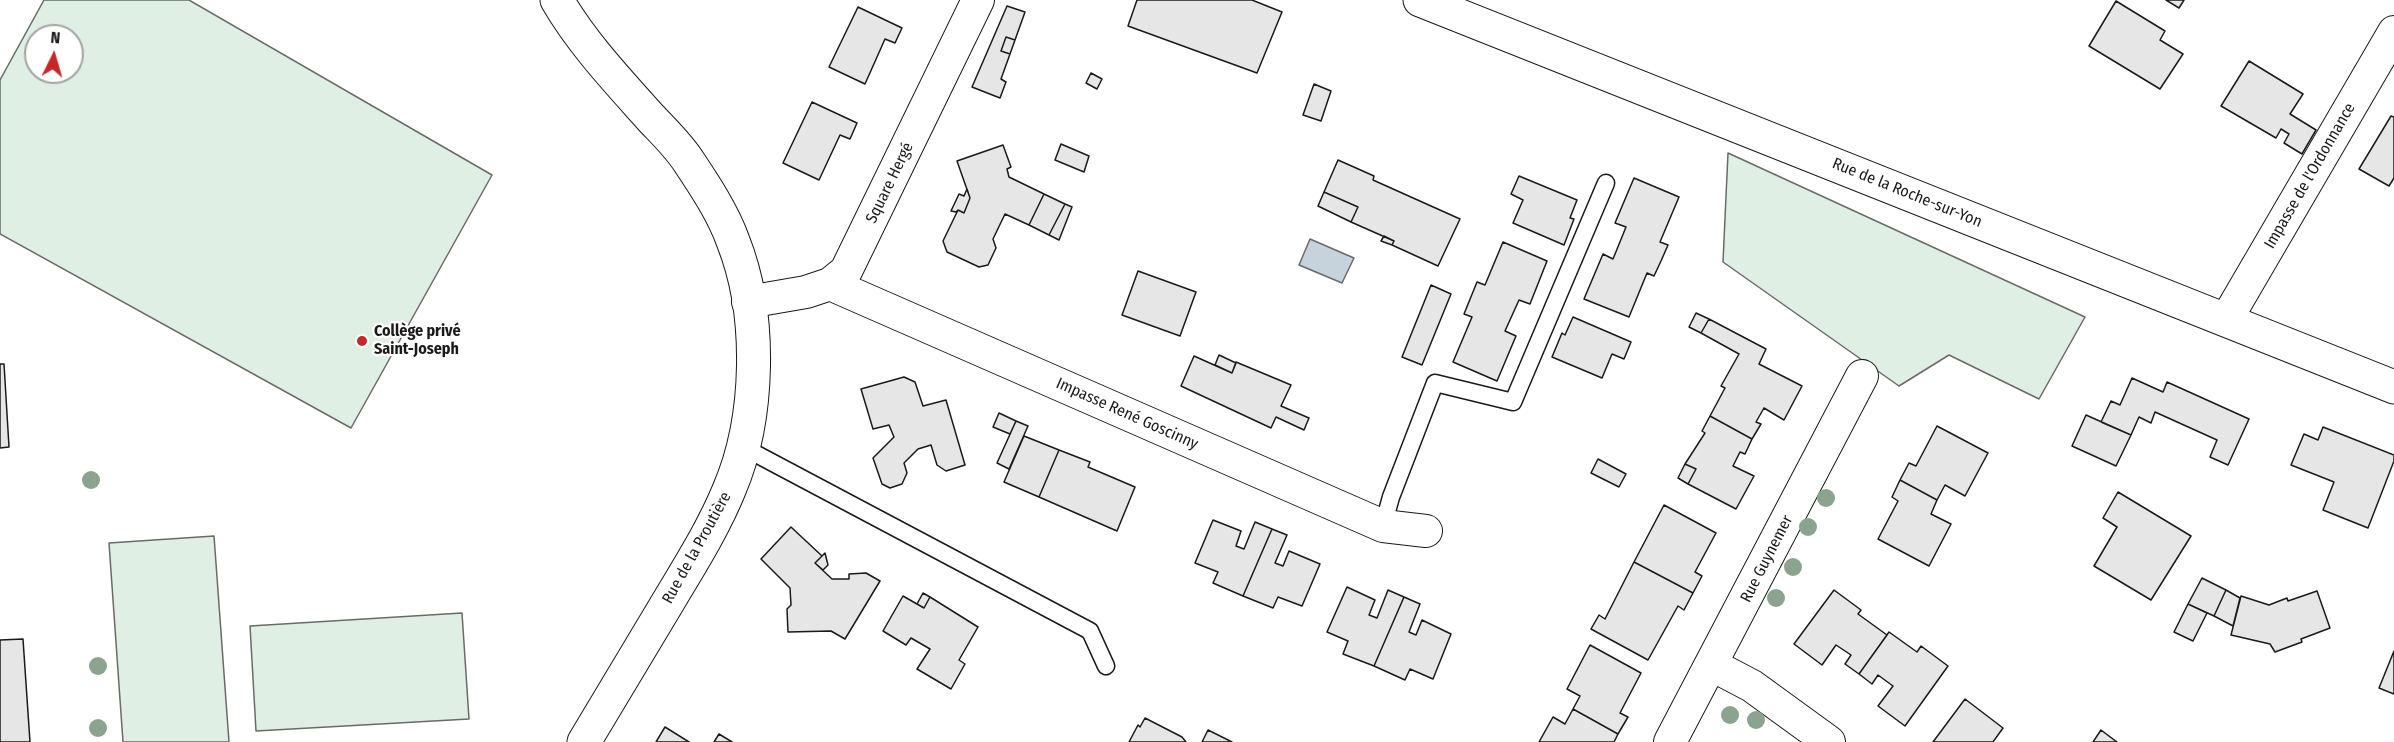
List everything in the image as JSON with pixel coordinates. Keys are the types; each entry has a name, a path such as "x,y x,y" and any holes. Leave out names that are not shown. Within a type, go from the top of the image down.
{"main road":[{"name":"Rue de la Proutière","path":"556,0 568,19 611,72 687,159 712,198 733,241 748,302 754,352 751,400 743,447 730,488 708,534 584,742"},
{"name":"Rue de la Roche-sur-Yon","path":"1420,0 2394,387"}],"street":[{"name":"Square Hergé","path":"748,302 806,292 830,284 846,271 978,0"},
{"name":"Impasse de l'Ordonnance","path":"2226,320 2394,32"},
{"name":"Impasse René Goscinny","path":"830,284 1383,526 1426,531"},
{"name":"Rue Guynemer","path":"1670,742 1862,376"},
{"path":"1712,665 1752,686 1829,742"}],"lane":[{"path":"1383,526 1391,497 1435,383 1513,402 1606,183"},
{"path":"743,447 1090,632 1106,666"}],"green space":[{"path":"44,0 189,0 492,175 351,428 0,234 0,80 24,36 24,84 84,84 84,24 31,24"},
{"path":"1728,153 2085,317 2039,399 1949,355 1899,386 1723,262"},
{"path":"214,536 229,742 123,742 109,543"},
{"path":"462,613 469,719 256,731 250,626"}],"shaded area":[{"path":"1310,239 1354,258 1342,283 1299,265"}],"building":[{"path":"1137,0 1252,0 1282,12 1257,73 1128,26"},
{"path":"2166,0 2184,0 2179,8"},
{"path":"2116,1 2165,31 2160,40 2183,54 2160,89 2089,46"},
{"path":"1007,6 1025,12 1015,40 1006,37 1001,51 1010,54 1001,79 1006,82 1000,98 972,87"},
{"path":"858,7 902,28 895,43 885,39 865,84 829,67"},
{"path":"1006,37 1015,40 1010,54 1001,51"},
{"path":"2249,61 2303,94 2290,114 2316,130 2302,154 2284,143 2289,134 2281,129 2276,138 2221,106"},
{"path":"1091,73 1102,79 1097,89 1086,83"},
{"path":"1314,84 1331,91 1321,121 1303,115"},
{"path":"812,102 857,123 850,139 840,135 819,180 783,163"},
{"path":"2391,116 2394,117 2394,178 2389,186 2359,169"},
{"path":"1061,144 1089,156 1084,172 1055,160"},
{"path":"1003,145 1011,167 1007,169 1009,177 1044,194 1029,225 1005,214 993,239 996,248 988,265 979,267 947,252 943,241 958,210 964,213 970,198 957,161"},
{"path":"1338,160 1374,176 1373,180 1460,219 1438,266 1392,245 1394,241 1351,222 1358,207 1324,192"},
{"path":"1519,176 1577,200 1570,218 1574,219 1564,245 1513,223 1523,200 1511,194"},
{"path":"1634,178 1679,197 1660,242 1668,245 1654,276 1647,273 1629,317 1584,299 1603,254 1613,259 1626,227 1615,223"},
{"path":"967,189 970,198 964,213 958,210 951,211 959,194 964,196"},
{"path":"1324,192 1358,207 1351,222 1318,206"},
{"path":"1044,194 1065,204 1049,235 1029,225"},
{"path":"1065,204 1072,207 1059,240 1049,235"},
{"path":"1384,236 1394,241 1392,245 1381,241"},
{"path":"1503,242 1547,261 1530,304 1519,300 1505,331 1516,336 1497,381 1453,362 1472,317 1464,314 1477,282 1485,285"},
{"path":"1138,271 1196,292 1180,336 1122,315"},
{"path":"1431,285 1451,294 1422,365 1402,357"},
{"path":"1696,313 1709,319 1701,333 1689,327"},
{"path":"1573,317 1631,342 1624,359 1612,354 1602,378 1552,357 1562,333 1565,335"},
{"path":"1709,319 1766,349 1759,364 1802,386 1784,420 1764,408 1756,422 1761,424 1752,439 1710,416 1725,388 1721,386 1739,354 1701,333"},
{"path":"1219,355 1236,363 1232,373 1215,365"},
{"path":"1194,356 1232,373 1236,362 1291,385 1281,406 1309,418 1304,430 1276,417 1271,428 1181,386"},
{"path":"0,364 4,364 9,447 0,448"},
{"path":"904,377 915,382 923,406 946,400 965,465 946,471 937,465 931,445 918,449 904,463 907,473 902,484 890,488 882,484 873,458 894,437 889,425 873,429 861,389"},
{"path":"2132,378 2163,392 2167,382 2249,419 2228,465 2210,457 2217,440 2155,412 2151,423 2139,417 2131,435 2101,422 2111,401 2120,405"},
{"path":"999,413 1016,421 1010,434 993,427"},
{"path":"2086,415 2131,435 2116,466 2072,446"},
{"path":"1710,416 1752,439 1745,454 1740,452 1733,466 1754,476 1736,509 1688,484 1696,469 1685,464 1705,433 1702,431"},
{"path":"1016,421 1028,426 1009,469 997,463"},
{"path":"1937,426 1988,453 1965,496 1945,485 1937,500 1900,480 1909,463 1916,466"},
{"path":"2323,427 2394,455 2394,461 2368,528 2323,510 2334,482 2291,465 2304,434 2318,440"},
{"path":"1024,436 1059,450 1039,497 1004,482"},
{"path":"1059,450 1090,462 1088,467 1135,487 1117,531 1039,497"},
{"path":"1598,459 1626,474 1619,487 1591,473"},
{"path":"1685,464 1696,469 1688,484 1678,478"},
{"path":"1900,480 1937,500 1931,514 1951,524 1929,566 1878,539 1898,501 1892,497"},
{"path":"2118,492 2191,536 2151,600 2094,566 2117,527 2103,518"},
{"path":"1664,505 1716,533 1695,572 1702,576 1693,593 1634,562"},
{"path":"1213,520 1241,531 1236,546 1244,549 1255,522 1272,529 1243,596 1213,583 1218,572 1195,563"},
{"path":"791,527 822,556 815,563 832,579 849,579 849,574 866,573 880,581 845,639 831,631 788,632 787,609 791,605 790,588 761,559"},
{"path":"1272,529 1287,535 1275,563 1283,566 1289,551 1320,564 1302,606 1278,597 1273,608 1243,596"},
{"path":"825,553 828,565 823,570 815,563"},
{"path":"1634,562 1693,593 1684,610 1678,606 1648,660 1591,629 1599,615 1605,619"},
{"path":"2202,578 2226,590 2214,616 2188,604"},
{"path":"1347,587 1375,600 1369,615 1377,618 1388,590 1404,597 1374,666 1343,654 1348,641 1327,632"},
{"path":"1834,590 1861,610 1858,614 1887,635 1859,674 1845,664 1851,655 1836,645 1822,665 1794,644"},
{"path":"2226,590 2240,598 2233,626 2214,616"},
{"path":"2317,591 2330,628 2275,652 2270,644 2231,635 2241,596 2269,605"},
{"path":"923,593 930,597 924,608 917,604"},
{"path":"903,596 924,608 930,597 978,627 959,660 965,664 951,689 917,669 930,649 911,638 906,645 883,631"},
{"path":"1404,597 1420,604 1409,632 1416,635 1422,620 1451,634 1433,679 1410,669 1405,680 1374,666"},
{"path":"2188,604 2207,613 2193,641 2174,632"},
{"path":"1889,632 1917,652 1921,646 1948,666 1905,726 1878,706 1893,686 1878,675 1872,684 1859,674"},
{"path":"23,639 30,742 0,742 0,640"},
{"path":"1590,645 1641,673 1620,713 1628,717 1618,734 1573,709 1580,696 1567,689"},
{"path":"2394,651 2394,694 2379,688"},
{"path":"1965,699 2003,728 1993,742 1933,742"},
{"path":"1573,709 1618,734 1614,742 1539,742 1553,717 1565,724"},
{"path":"1145,718 1182,737 1186,742 1129,742 1138,725 1140,727"},
{"path":"665,727 689,742 656,742"},
{"path":"1208,730 1232,742 1202,742"},
{"path":"2101,730 2117,742 2093,742"},
{"path":"719,734 732,742 714,742"}],"place":[{"name":"Collège privé Saint-Joseph","path":"362,341"}]}
